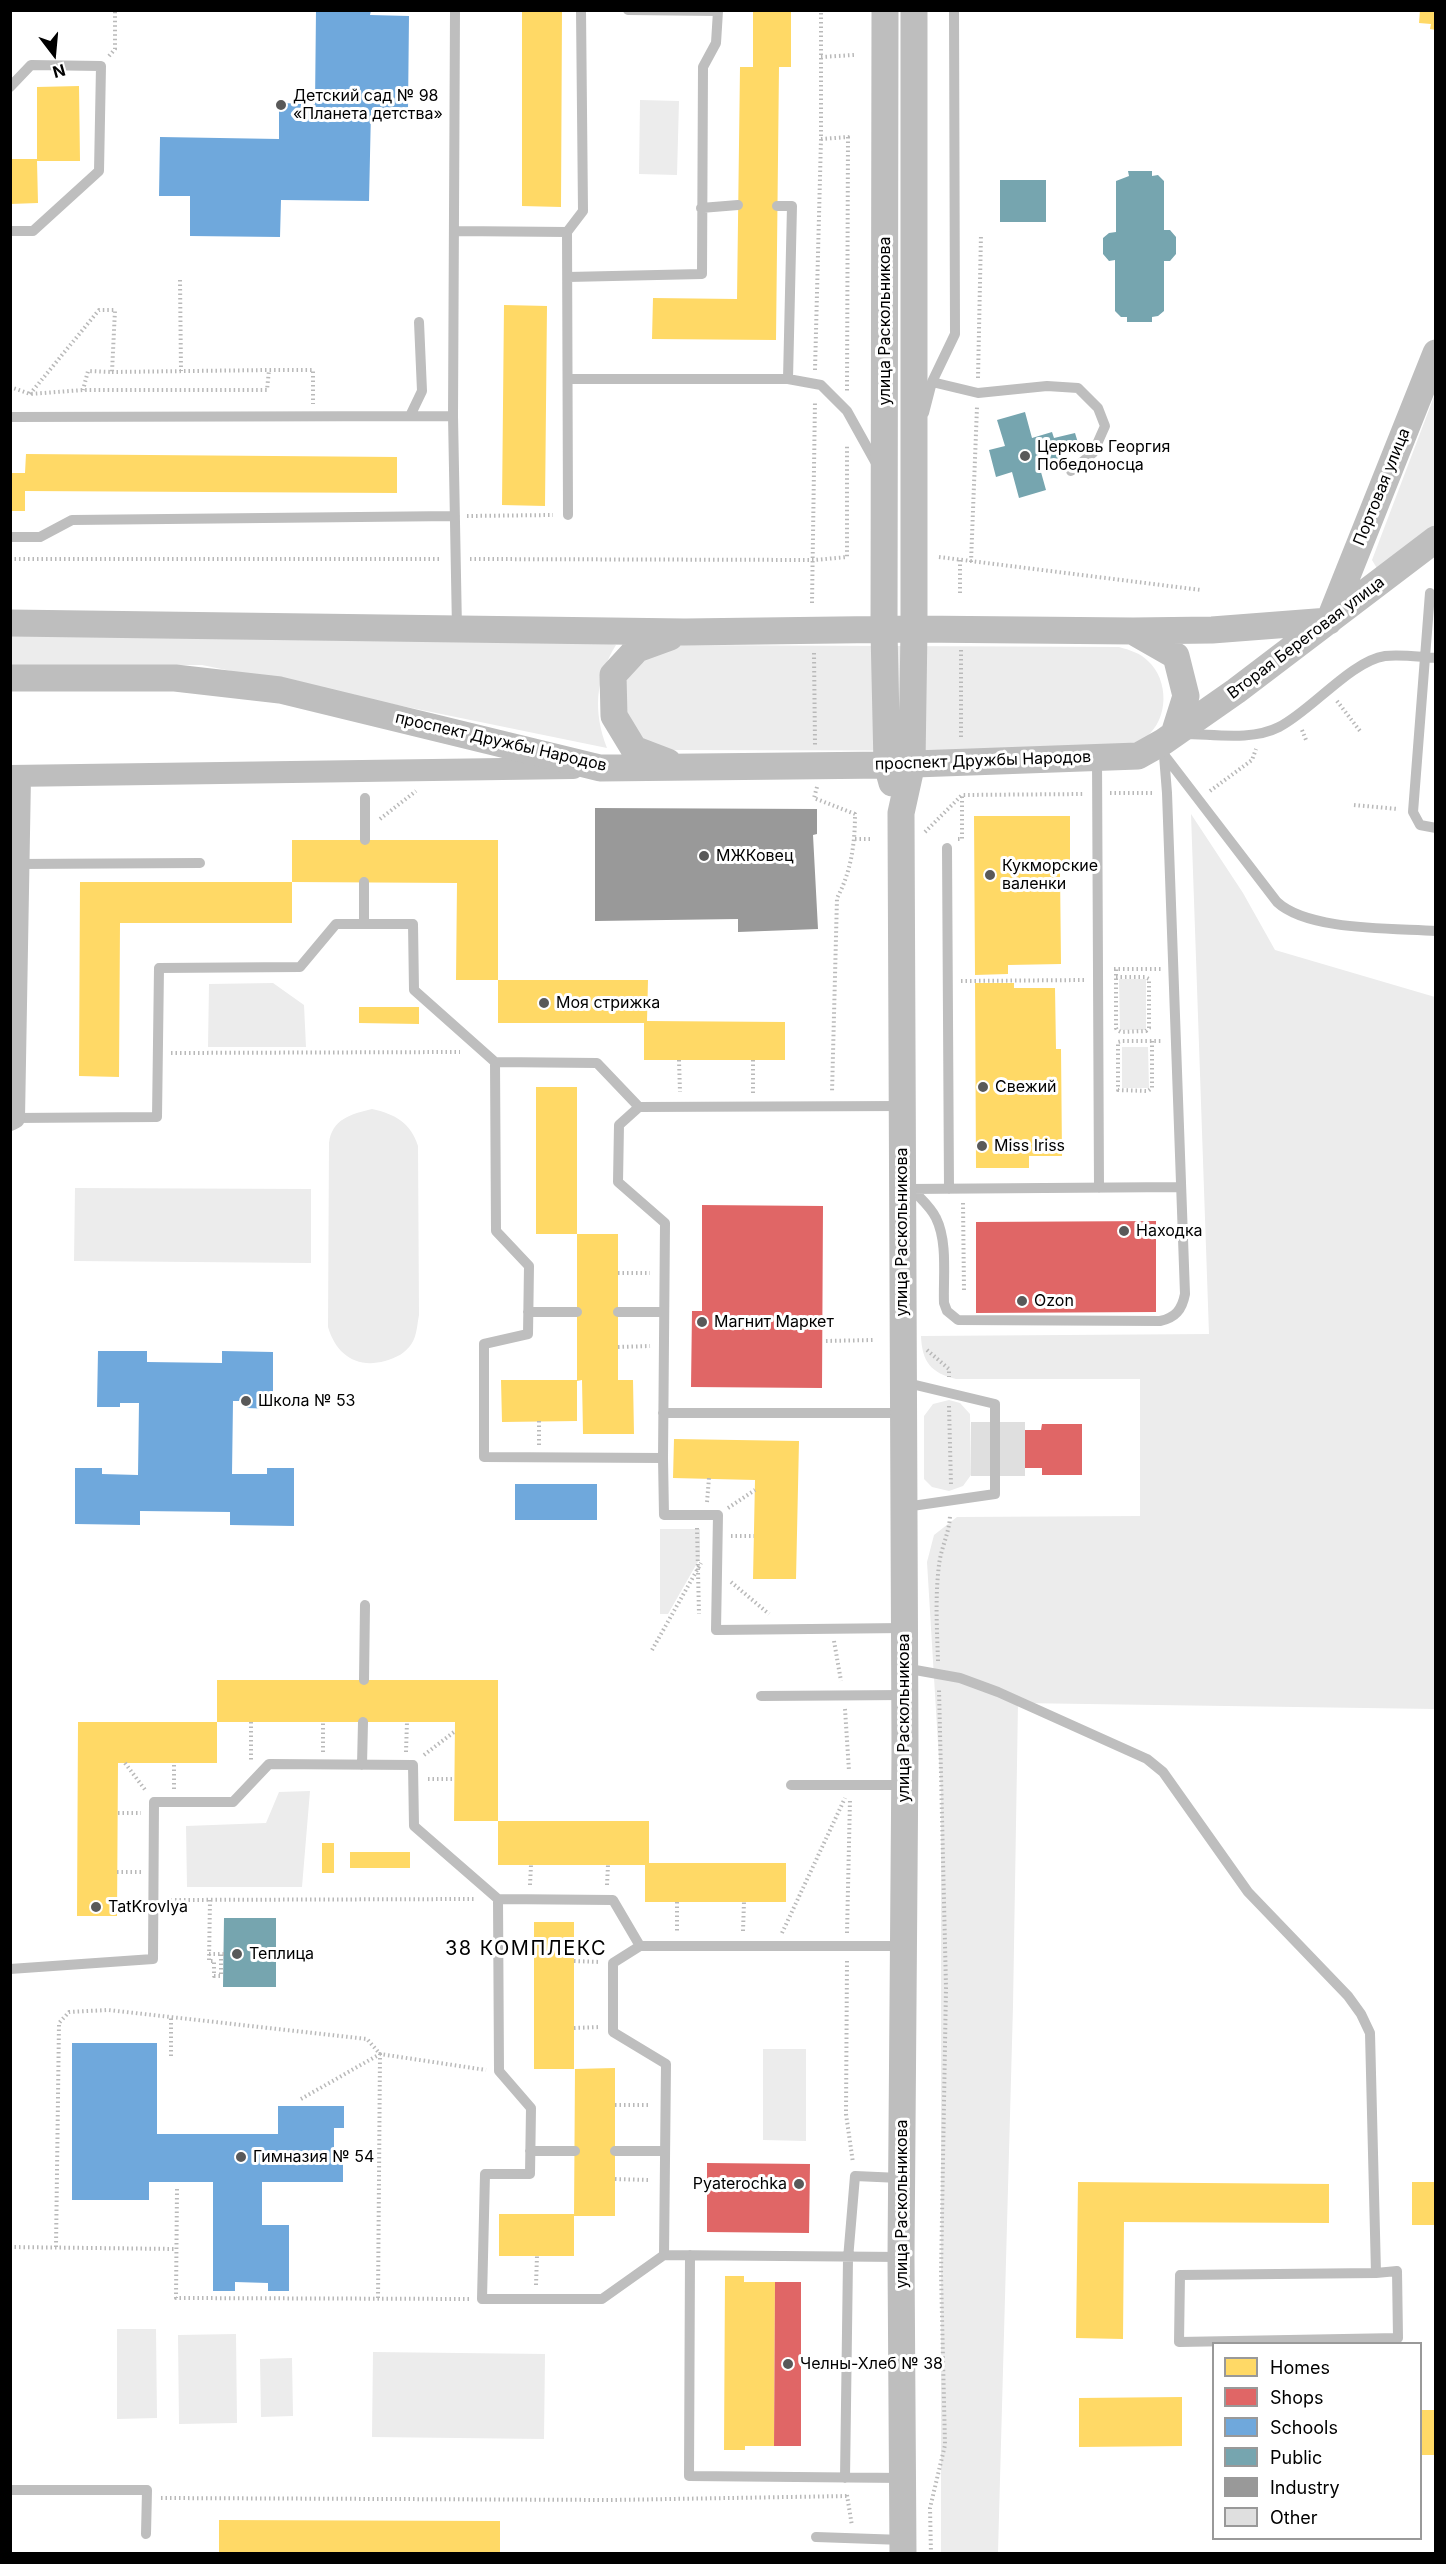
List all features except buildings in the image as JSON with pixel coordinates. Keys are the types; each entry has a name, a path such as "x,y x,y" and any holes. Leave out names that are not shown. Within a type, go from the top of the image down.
{"street":[{"name":"улица Раскольникова","path":"885,10 884,631 899,764 902,1106 907,1189 902,1413 904,1628 901,2257 903,2547"},
{"name":"улица Раскольникова","path":"899,764 914,629 914,10"},
{"name":"Портовая улица","path":"1329,621 1436,353"},
{"name":"Вторая Береговая улица","path":"1160,747 1436,539"},
{"path":"10,623 685,632 914,629 1212,630 1329,621"},
{"path":"1133,631 1176,656 1186,696 1160,747"},
{"path":"682,767 634,748 614,716 613,675 637,648 685,632"},
{"name":"проспект Дружбы Народов","path":"10,678 175,678 280,690 600,768 899,764 1097,757 1160,747"},
{"path":"12,1119 15,776 357,769 600,768"}],"lane":[{"path":"455,10 453,416 457,629"},
{"path":"568,515 567,232 583,211 581,10"},
{"path":"568,277 702,274 703,67 716,43 718,11 628,10"},
{"path":"914,448 932,382 955,334 954,10"},
{"path":"10,87 31,65 101,66 99,171 33,231 10,231"},
{"path":"701,208 738,205"},
{"path":"777,206 792,206 788,379"},
{"path":"454,231 567,232"},
{"path":"410,416 422,391 419,322"},
{"path":"569,379 788,379 821,385 847,411 884,478"},
{"path":"932,382 978,393 1047,386 1078,388 1098,408 1105,426 1093,453 1071,471"},
{"path":"10,417 453,416"},
{"path":"10,537 40,537 72,520 455,516"},
{"path":"1430,593 1430,658 1413,810 1414,818 1420,825 1436,828"},
{"path":"1160,747 1256,734 1279,727 1371,660 1394,656 1430,658"},
{"path":"907,1189 932,1211 939,1224 942,1236 944,1304 947,1311 958,1320 1148,1321 1168,1319 1180,1310 1183,1303 1176,1041 1167,793 1160,747"},
{"path":"1160,747 1277,902 1291,913 1320,922 1436,931"},
{"path":"1097,757 1099,1188"},
{"path":"365,798 365,835"},
{"path":"949,1189 948,981 951,843"},
{"path":"15,863 200,863"},
{"path":"364,882 364,924"},
{"path":"12,1119 158,1117 159,968 300,967 336,924 413,924 414,990 495,1062 597,1064 639,1107"},
{"path":"495,1062 496,1231 529,1266 528,1334 484,1344 484,1457 663,1458"},
{"path":"902,1106 639,1107 619,1125 618,1182 665,1223 664,1515 707,1515 718,1535 716,1630 904,1628"},
{"path":"907,1189 1181,1187"},
{"path":"528,1312 577,1312"},
{"path":"618,1312 664,1312"},
{"path":"902,1508 995,1494 995,1404 903,1382"},
{"path":"663,1413 902,1413"},
{"path":"364,1680 365,1605"},
{"path":"761,1696 844,1695 939,1675 960,1678 999,1692 1147,1759 1163,1772 1248,1892 1348,1996 1361,2014 1370,2033 1376,2273"},
{"path":"362,1765 363,1722"},
{"path":"10,1969 153,1959 154,1807 174,1802 233,1802 269,1764 409,1765 413,1779 414,1826 498,1899 613,1900 640,1946"},
{"path":"791,1785 904,1785"},
{"path":"498,1899 499,2071 531,2109 530,2174 485,2174 482,2299 602,2299 664,2255 848,2259 901,2257"},
{"path":"664,2255 666,2064 613,2032 613,1963 640,1946 903,1946"},
{"path":"530,2151 574,2151"},
{"path":"615,2151 666,2151"},
{"path":"845,2478 848,2259 855,2176 902,2178"},
{"path":"690,2255 689,2476 903,2478"},
{"path":"1397,2271 1398,2338 1179,2342 1180,2275 1376,2273 1397,2271"},
{"path":"10,2490 147,2490 146,2534"},
{"path":"816,2537 854,2536 903,2547"}],"path":[{"path":"101,66 115,49 115,10"},
{"path":"812,603 815,560 815,384 821,140 821,10"},
{"path":"821,57 854,55"},
{"path":"10,559 815,560 847,557 848,137 821,140"},
{"path":"180,280 181,371"},
{"path":"30,394 99,310 115,310 112,372"},
{"path":"83,390 88,371 313,369 313,416"},
{"path":"10,387 30,394 83,390 267,390 269,370"},
{"path":"455,516 568,515"},
{"path":"939,557 1201,590"},
{"path":"960,560 960,593"},
{"path":"961,641 961,739"},
{"path":"814,646 816,750"},
{"path":"1329,691 1360,731"},
{"path":"1198,800 1252,760 1257,751 1256,734"},
{"path":"816,783 814,798 855,814 855,839 847,880 837,898 831,1107"},
{"path":"365,835 418,789"},
{"path":"918,839 962,795 1167,793"},
{"path":"951,843 962,839 962,795"},
{"path":"1354,806 1413,810"},
{"path":"855,839 871,839"},
{"path":"948,981 1098,974 1116,969 1173,969"},
{"path":"1116,969 1116,977 1117,1030 1121,1032 1146,1031 1149,1028 1149,979 1145,976 1116,977"},
{"path":"1152,1041 1152,1088 1148,1091 1119,1091 1117,1087 1117,1044 1152,1041 1176,1041"},
{"path":"158,1054 483,1052"},
{"path":"679,1060 680,1107"},
{"path":"753,1060 753,1107"},
{"path":"618,1273 664,1273"},
{"path":"826,1341 873,1340"},
{"path":"618,1347 664,1346"},
{"path":"539,1421 540,1458"},
{"path":"699,1623 698,1569 707,1515 709,1478"},
{"path":"707,1515 755,1490"},
{"path":"652,1650 718,1535 754,1536"},
{"path":"931,2553 930,2508 945,2445 941,2274 946,1988 936,1608 939,1562 945,1545"},
{"path":"717,1570 788,1630"},
{"path":"822,1630 833,1639 844,1695 850,1786 846,2114 855,2176"},
{"path":"251,1722 252,1782"},
{"path":"322,1764 323,1722"},
{"path":"407,1722 409,1765"},
{"path":"409,1765 454,1732"},
{"path":"118,1813 154,1807 125,1763"},
{"path":"174,1763 174,1802"},
{"path":"413,1779 454,1779"},
{"path":"776,1947 850,1786"},
{"path":"530,1899 531,1865"},
{"path":"607,1900 608,1865"},
{"path":"117,1872 154,1872"},
{"path":"209,1954 222,1954 220,1976 214,1976 214,1961 209,1961 209,1954 210,1899"},
{"path":"153,1900 498,1899"},
{"path":"677,1902 677,1946"},
{"path":"743,1947 744,1902"},
{"path":"574,1961 613,1963"},
{"path":"56,2247 58,2023 69,2012 108,2010 368,2039 380,2054 378,2300"},
{"path":"171,2017 171,2056"},
{"path":"574,2028 613,2027"},
{"path":"301,2099 380,2054 448,2066 499,2071"},
{"path":"615,2105 666,2104"},
{"path":"615,2179 665,2180"},
{"path":"177,2189 176,2298 482,2299"},
{"path":"10,2247 176,2249"},
{"path":"536,2299 537,2256"},
{"path":"845,2478 854,2536"},
{"path":"147,2498 612,2500 848,2496"}],"shaded area":[{"path":"640,100 679,101 677,175 639,174"},
{"path":"1435,394 1435,525 1378,570 1372,560"},
{"path":"11,635 586,637 616,645 604,670 598,696 600,722 607,748 202,665 11,665"},
{"path":"666,645 1119,647 1142,656 1155,669 1160,678 1164,699 1159,720 1146,737 1132,744 1107,751 672,750 644,743 627,717 625,683 636,664"},
{"path":"1191,814 1243,893 1275,950 1435,997 1435,1709 1018,1703 1013,2006 998,2552 1002,2553 941,2553 941,1793 927,1562 934,1535 957,1517 1140,1516 1140,1379 956,1379 934,1370 923,1353 921,1336 1209,1334"},
{"path":"1119,979 1146,979 1146,1030 1120,1030"},
{"path":"273,983 304,1005 306,1047 208,1047 209,984"},
{"path":"1122,1047 1148,1047 1149,1088 1122,1088"},
{"path":"372,1109 401,1121 411,1131 418,1146 419,1315 415,1337 407,1350 389,1360 365,1363 356,1361 342,1352 336,1345 328,1327 329,1143 338,1123 357,1113"},
{"path":"75,1188 311,1189 311,1263 74,1261"},
{"path":"949,1400 960,1403 970,1414 971,1475 963,1486 949,1491 932,1487 924,1479 924,1416 933,1404"},
{"path":"660,1529 700,1529 700,1558 668,1614 660,1614"},
{"path":"310,1791 302,1887 187,1887 186,1826 266,1823 279,1792"},
{"path":"763,2049 806,2049 806,2141 763,2140"},
{"path":"117,2329 156,2329 157,2418 117,2419"},
{"path":"236,2334 237,2423 179,2424 178,2335"},
{"path":"373,2352 545,2354 544,2439 372,2437"},
{"path":"292,2358 293,2416 261,2417 260,2359"}],"place":[{"name":"Детский сад № 98 «Планета детства»","path":"281,105"},
{"name":"Церковь Георгия Победоносца","path":"1025,456"},
{"name":"МЖКовец","path":"704,856"},
{"name":"Кукморские валенки","path":"990,875"},
{"name":"Моя стрижка","path":"544,1003"},
{"name":"Свежий","path":"983,1087"},
{"name":"Miss Iriss","path":"982,1146"},
{"name":"Находка","path":"1124,1231"},
{"name":"Ozon","path":"1022,1301"},
{"name":"Магнит Маркет","path":"702,1322"},
{"name":"Школа № 53","path":"246,1401"},
{"name":"TatKrovlya","path":"96,1907"},
{"name":"Теплица","path":"237,1954"},
{"name":"Гимназия № 54","path":"241,2157"},
{"name":"Pyaterochka","path":"799,2184"},
{"name":"Челны-Хлеб № 38","path":"788,2364"}],"district":[{"name":"38 КОМПЛЕКС","path":"526,1949"}]}
